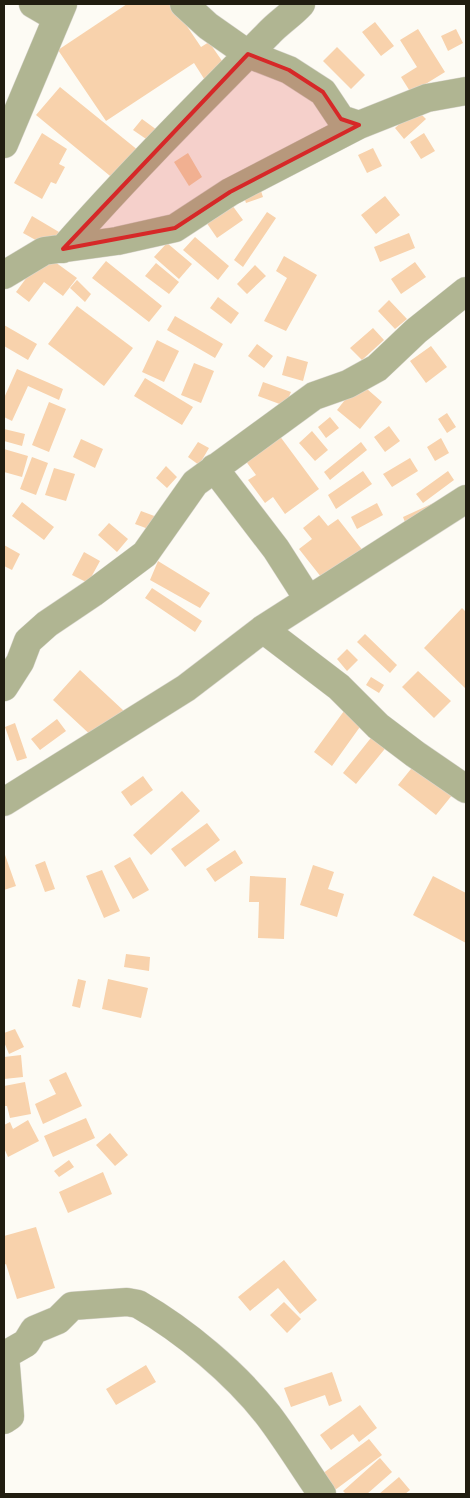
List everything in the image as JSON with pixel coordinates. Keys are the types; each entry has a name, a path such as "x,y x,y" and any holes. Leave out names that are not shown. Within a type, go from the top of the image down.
{"street":[{"path":"4,144 60,11 32,4"},
{"path":"184,4 208,26 248,54 289,70 323,92 341,119 359,126"},
{"path":"63,249 106,200 248,54 301,4"},
{"path":"4,275 44,251 117,241 175,228 230,192 359,126 426,98 466,91"},
{"path":"4,687 20,662 28,641 47,624 117,576 145,554 195,483 314,396 348,384 377,368 416,331 466,292"},
{"path":"214,468 276,549 308,599"},
{"path":"4,802 186,688 263,628 466,498"},
{"path":"263,628 339,687 378,726 466,789"},
{"path":"4,1420 10,1416 5,1355 26,1343 34,1330 58,1320 72,1306 128,1302 138,1304 202,1349 242,1384 268,1416 322,1494"}],"highlighted area":[{"path":"248,54 289,70 323,92 341,119 359,125 230,192 175,228 63,249"}],"building":[{"path":"127,4 172,4 201,47 209,42 229,71 208,85 194,63 106,121 58,50"},
{"path":"375,22 394,46 381,56 362,32"},
{"path":"418,29 445,72 411,93 401,77 417,67 400,40"},
{"path":"456,29 463,43 448,51 441,36"},
{"path":"337,47 365,75 351,89 323,61"},
{"path":"60,87 139,151 115,180 36,115"},
{"path":"416,109 426,119 404,139 395,128"},
{"path":"142,119 157,130 149,141 133,130"},
{"path":"42,133 67,149 59,164 65,167 56,184 51,182 42,199 14,183"},
{"path":"424,133 435,151 421,159 410,142"},
{"path":"373,148 382,166 367,173 358,155"},
{"path":"188,153 202,177 189,186 174,162"},
{"path":"258,182 263,197 246,203 241,188"},
{"path":"385,196 400,215 376,234 361,215"},
{"path":"232,205 243,220 217,238 206,222"},
{"path":"267,212 276,218 243,267 234,260"},
{"path":"32,216 59,232 50,248 23,233"},
{"path":"409,233 415,248 380,262 374,247"},
{"path":"195,237 229,266 218,280 183,250"},
{"path":"167,243 192,264 179,279 154,257"},
{"path":"44,254 77,278 63,296 44,282 29,302 16,292"},
{"path":"284,256 317,275 286,331 264,321 287,278 276,271"},
{"path":"106,261 162,306 149,322 92,278"},
{"path":"415,262 426,277 401,294 391,279"},
{"path":"156,263 179,282 169,294 145,276"},
{"path":"255,265 266,276 247,294 237,284"},
{"path":"77,280 91,294 85,302 70,288"},
{"path":"218,297 239,313 231,324 210,308"},
{"path":"389,300 407,319 395,329 378,311"},
{"path":"77,306 133,348 104,386 48,344"},
{"path":"175,316 223,344 215,358 167,330"},
{"path":"4,325 37,344 28,360 4,346"},
{"path":"373,328 384,340 362,360 350,348"},
{"path":"157,340 179,351 164,382 142,372"},
{"path":"257,344 273,356 264,368 248,356"},
{"path":"431,346 447,367 426,383 410,361"},
{"path":"287,356 308,362 303,381 282,375"},
{"path":"194,363 214,371 201,403 181,395"},
{"path":"17,369 63,389 59,400 28,386 12,421 4,417 4,398"},
{"path":"145,378 193,407 182,425 134,396"},
{"path":"263,382 291,392 285,406 258,396"},
{"path":"359,382 382,402 360,429 337,410"},
{"path":"49,402 66,409 49,452 32,445"},
{"path":"447,413 456,427 447,433 438,419"},
{"path":"330,417 339,428 326,438 318,427"},
{"path":"389,426 400,441 385,452 374,437"},
{"path":"4,429 25,434 22,446 4,441"},
{"path":"312,431 328,450 315,461 299,443"},
{"path":"279,435 319,489 285,514 273,497 265,503 248,480 256,475 245,460"},
{"path":"441,438 449,453 435,461 427,447"},
{"path":"81,439 103,449 95,468 73,457"},
{"path":"198,442 209,448 199,465 188,457"},
{"path":"361,442 367,450 330,480 324,472"},
{"path":"4,449 28,456 22,477 4,472"},
{"path":"32,457 48,463 36,495 20,489"},
{"path":"410,458 418,471 392,487 383,474"},
{"path":"166,466 177,477 167,488 156,478"},
{"path":"54,468 75,474 66,501 45,495"},
{"path":"363,471 372,484 336,509 328,495"},
{"path":"448,471 454,480 423,503 416,494"},
{"path":"440,500 406,525 403,517"},
{"path":"22,502 54,527 44,540 12,516"},
{"path":"377,503 383,515 357,529 351,517"},
{"path":"141,511 157,517 151,530 135,524"},
{"path":"319,515 328,526 338,519 364,552 325,582 299,549 312,539 303,528"},
{"path":"109,523 128,539 117,552 98,535"},
{"path":"4,545 20,554 12,570 4,566"},
{"path":"84,552 100,561 88,583 72,575"},
{"path":"158,561 210,593 200,608 150,580"},
{"path":"152,588 202,621 195,632 145,598"},
{"path":"462,608 466,612 466,689 424,648"},
{"path":"365,634 397,665 390,673 357,642"},
{"path":"347,649 358,660 347,671 337,659"},
{"path":"80,670 124,711 96,740 53,700"},
{"path":"418,671 451,701 434,718 402,687"},
{"path":"371,677 384,685 379,693 366,685"},
{"path":"344,711 362,724 332,766 314,752"},
{"path":"57,719 66,731 40,750 31,739"},
{"path":"15,723 27,758 17,761 5,727"},
{"path":"374,734 388,745 356,784 343,773"},
{"path":"415,764 453,794 436,815 398,785"},
{"path":"143,776 153,790 131,806 121,792"},
{"path":"182,791 200,811 151,855 133,835"},
{"path":"207,823 220,840 185,867 171,849"},
{"path":"235,850 243,863 215,882 206,869"},
{"path":"4,852 16,886 4,890"},
{"path":"130,857 149,890 133,899 114,866"},
{"path":"45,861 55,889 45,892 35,865"},
{"path":"313,865 334,872 328,889 344,894 337,917 300,905"},
{"path":"102,870 120,911 104,918 86,876"},
{"path":"250,876 286,878 284,939 258,938 259,902 249,902"},
{"path":"433,876 466,893 466,943 413,915"},
{"path":"126,954 150,957 149,971 124,967"},
{"path":"78,979 86,981 80,1008 72,1006"},
{"path":"108,979 148,988 141,1018 102,1009"},
{"path":"15,1029 24,1047 9,1054 4,1042 4,1033"},
{"path":"21,1055 23,1077 4,1079 4,1057"},
{"path":"66,1072 82,1106 43,1124 35,1104 56,1094 49,1080"},
{"path":"25,1082 31,1114 10,1118 7,1106 4,1106 4,1086"},
{"path":"86,1118 95,1138 53,1157 44,1136"},
{"path":"28,1120 39,1141 8,1157 4,1148 4,1125 10,1122 13,1129"},
{"path":"110,1133 128,1155 115,1166 96,1145"},
{"path":"69,1160 74,1167 59,1177 54,1171"},
{"path":"103,1172 112,1194 68,1213 59,1192"},
{"path":"36,1227 55,1288 17,1299 6,1264 4,1265 4,1236"},
{"path":"284,1260 317,1300 300,1314 278,1288 250,1311 238,1297"},
{"path":"284,1302 301,1319 287,1333 270,1315"},
{"path":"146,1365 156,1382 116,1405 106,1389"},
{"path":"332,1372 342,1401 329,1406 325,1395 291,1407 284,1388"},
{"path":"360,1405 377,1428 359,1442 353,1434 331,1450 320,1435"},
{"path":"369,1439 382,1455 335,1490 322,1474"},
{"path":"380,1458 392,1472 367,1494 346,1494 343,1491"},
{"path":"399,1477 410,1490 405,1494 379,1494"}]}
